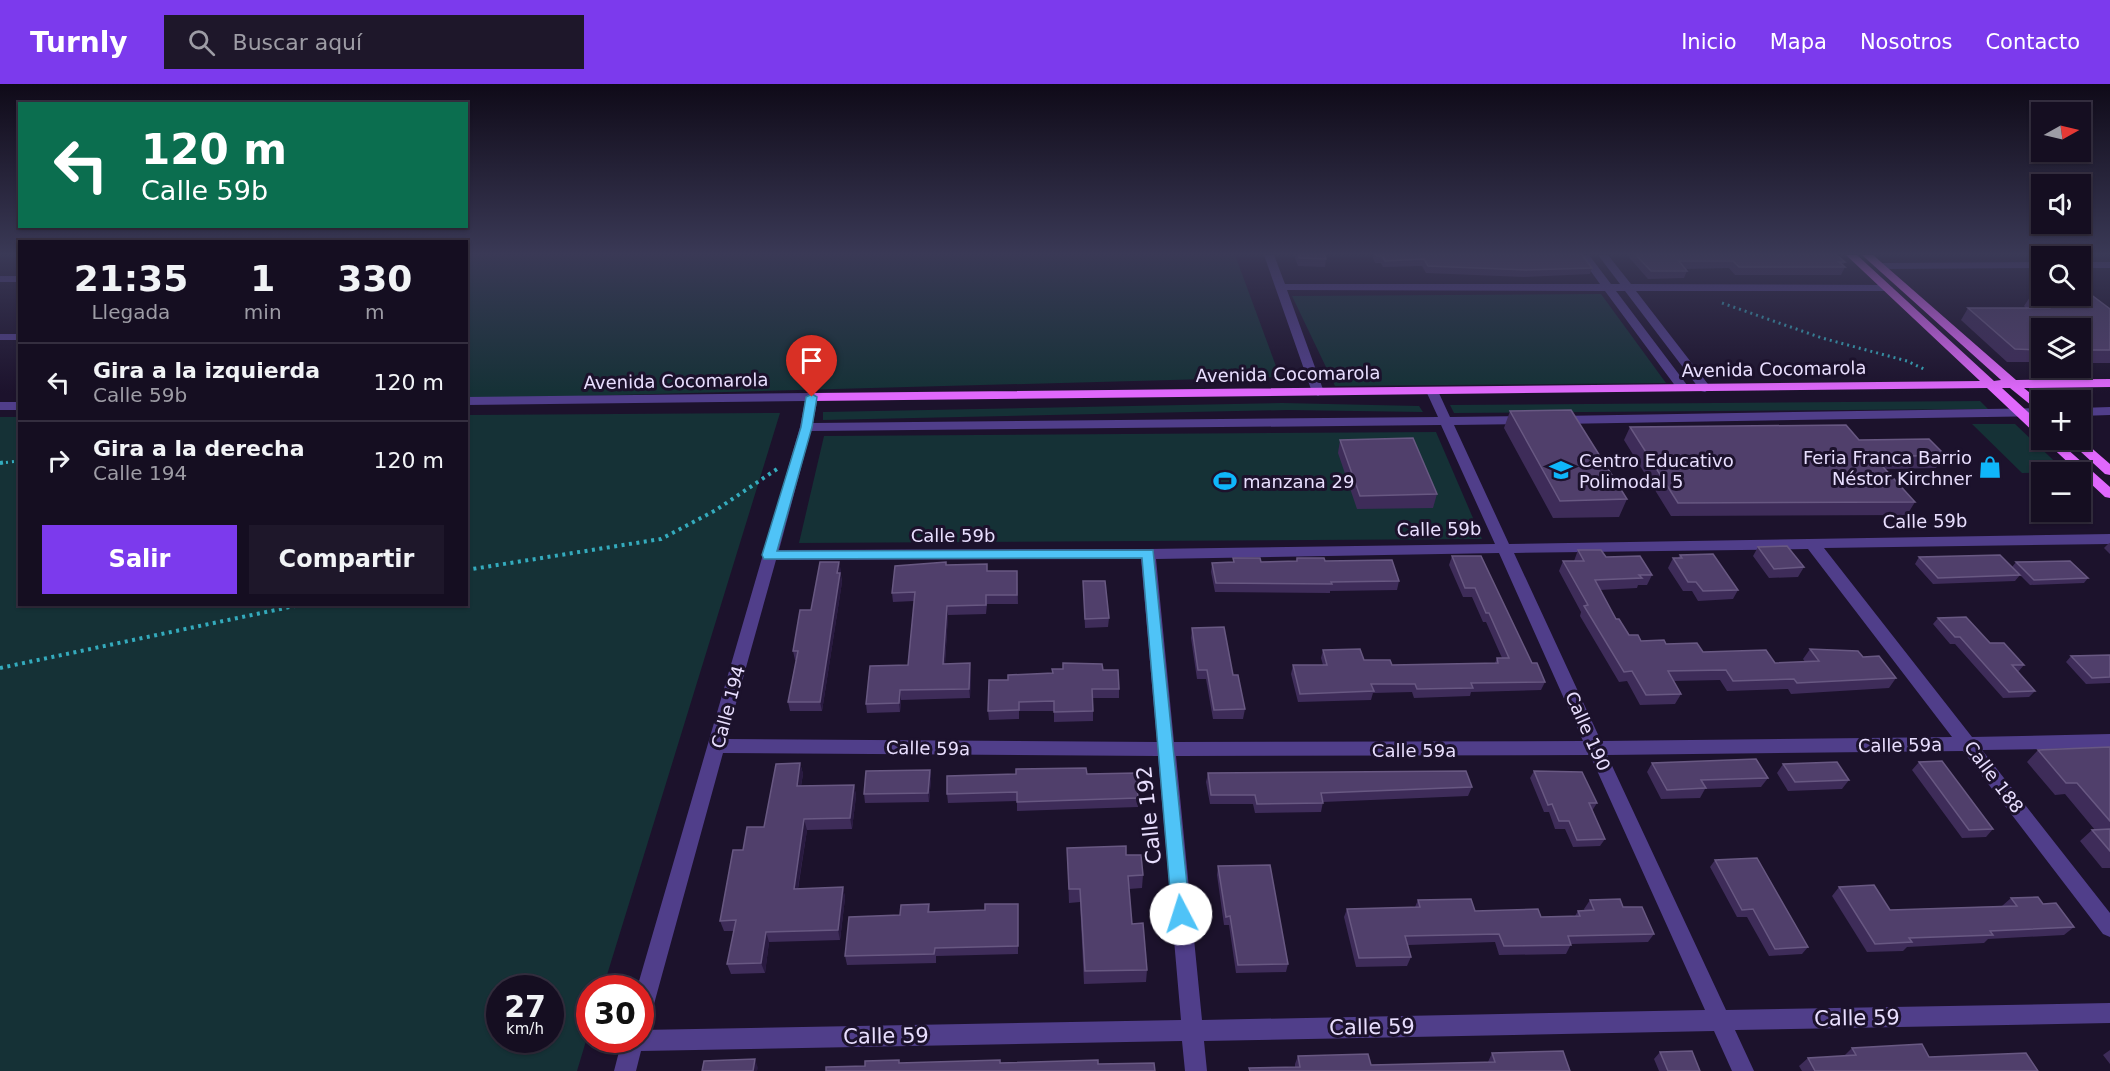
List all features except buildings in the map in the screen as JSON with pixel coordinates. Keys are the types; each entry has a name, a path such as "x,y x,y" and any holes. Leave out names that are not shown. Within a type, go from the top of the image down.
{"main road":[{"path":"1902,301 2031,422"},
{"path":"1919,301 2031,401"},
{"name":"Avenida Cocomarola","path":"812,397 2110,383"},
{"path":"2061,450 2110,494"},
{"path":"2086,450 2110,471"}],"street":[{"path":"1287,301 1318,392"},
{"path":"1618,301 1683,388"},
{"path":"1639,301 1705,388"},
{"path":"0,337 18,337"},
{"name":"Calle 190","path":"1432,391 1743,1071"},
{"name":"Avenida Cocomarola","path":"468,401 812,397"},
{"name":"Calle 194","path":"652,975 718,746 806,427 812,397"},
{"path":"0,406 18,406"},
{"path":"2091,411 2110,411"},
{"path":"806,427 1544,420 2031,412"},
{"name":"Calle 59b","path":"769,555 1148,554 2110,539"},
{"name":"Calle 188","path":"1811,542 2110,928"},
{"name":"Calle 192","path":"1148,554 1196,1071"},
{"name":"Calle 59a","path":"718,746 1165,750 1596,749 2110,741"},
{"name":"Calle 59","path":"654,1040 2110,1013"},
{"path":"625,1071 630,1053"}],"path":[{"path":"1717,301 1782,325 1907,361 1961,385"},
{"path":"468,570 661,539 716,510 797,455"},
{"path":"0,463 18,461"},
{"path":"0,668 294,606"}],"green space":[{"path":"468,301 1252,301 1280,377 468,399"},
{"path":"1294,301 1606,301 1666,383 1335,386"},
{"path":"1980,401 1988,409 1454,413 1450,405"},
{"path":"1282,403 1419,406 1423,412 1288,410 823,420 823,412"},
{"path":"780,413 607,975 576,975 576,1053 582,1053 577,1071 0,1071 0,417 18,417 18,606 468,606 468,415"},
{"path":"1972,424 2015,424 2031,439 2031,450 2043,450 2055,462 2031,462 2031,473 2022,473"},
{"path":"1436,432 1482,539 799,543 824,436"}],"place":[{"name":"Feria Franca Barrio Néstor Kirchner","path":"1990,467"},
{"name":"Centro Educativo Polimodal 5","path":"1561,470"},
{"name":"manzana 29","path":"1225,481"}],"route":[{"path":"812,397 806,427 769,555 1148,554 1181,914"}]}
